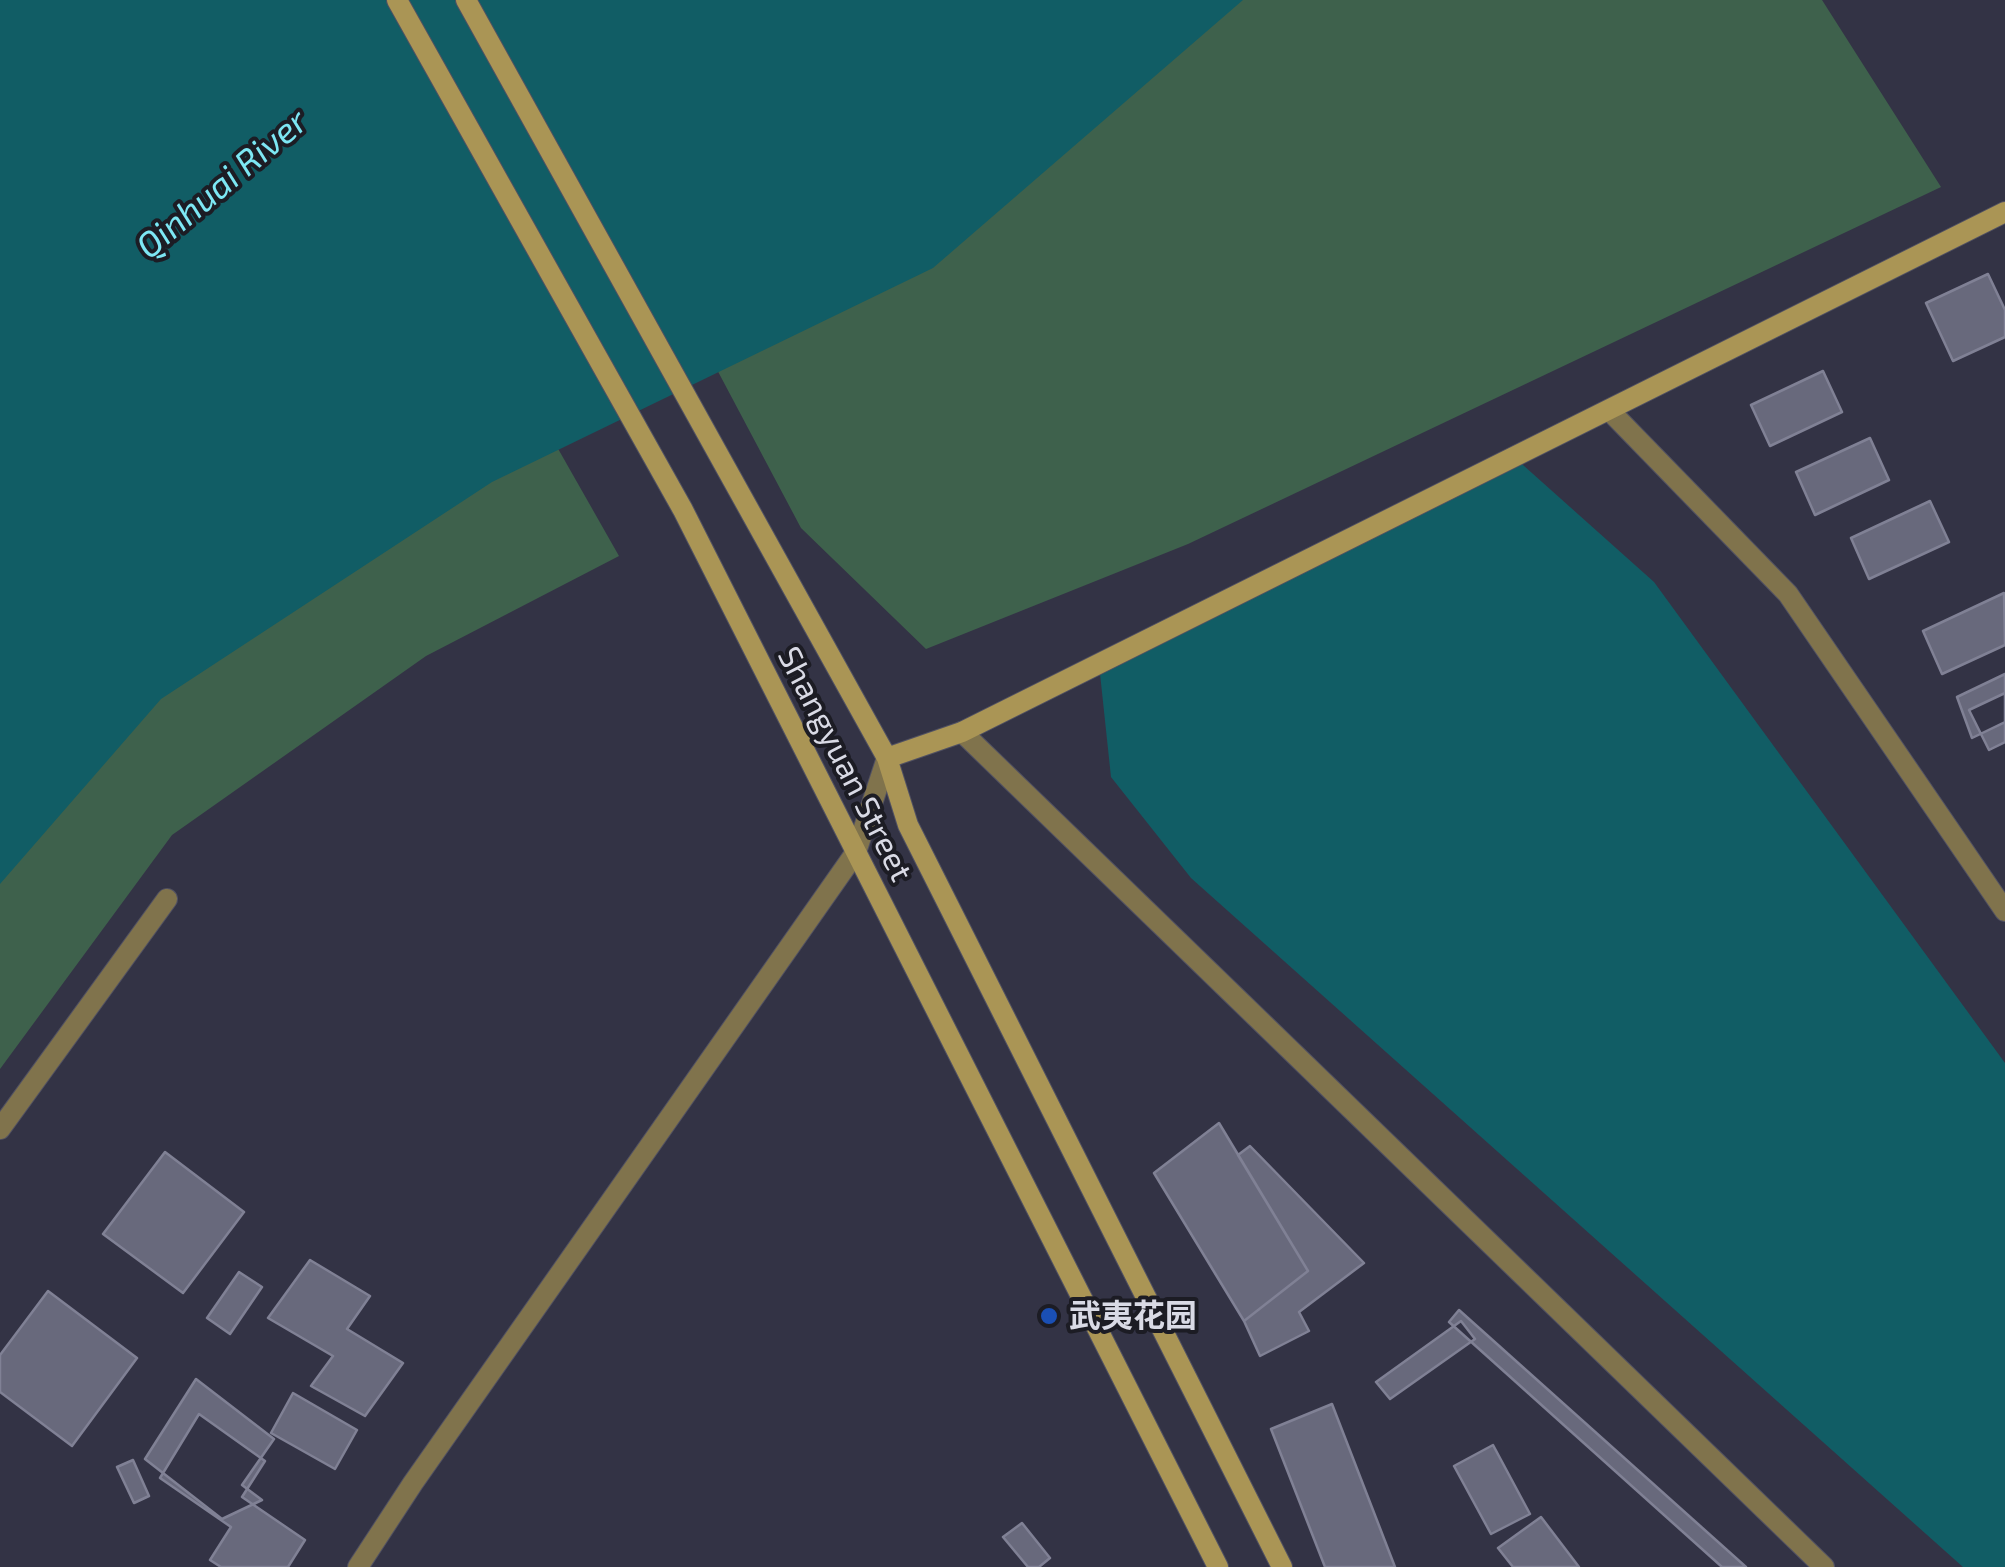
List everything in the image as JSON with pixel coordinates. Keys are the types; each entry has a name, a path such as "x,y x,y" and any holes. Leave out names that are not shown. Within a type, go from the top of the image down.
{"main road":[{"name":"Shangyuan Street","path":"397,0 682,510 1218,1567"},
{"name":"Shangyuan Street","path":"466,0 887,758 908,826 1282,1567"},
{"path":"887,758 962,732 2005,212"}],"street":[{"path":"1609,410 1788,594 2005,911"},
{"path":"962,732 1824,1567"},
{"path":"358,1567 856,852 887,758"},
{"path":"0,1129 167,899"}],"shaded area":[{"path":"0,0 303,0 619,556 426,656 172,835 0,1069"},
{"path":"521,0 1822,0 1941,187 1188,544 926,649 801,528"}],"water":[{"name":"Qinhuai River","path":"0,0 1243,0 933,268 492,482 161,699 0,884"},
{"path":"1514,457 1654,582 2005,1063 2005,1567 1963,1567 1191,878 1111,777 1099,664"}],"building":[{"path":"1988,274 2005,310 2005,337 1953,361 1926,303"},
{"path":"1823,371 1842,412 1770,446 1751,405"},
{"path":"1870,438 1889,480 1815,515 1796,472"},
{"path":"1930,501 1949,542 1869,579 1851,538"},
{"path":"2004,593 2005,645 1942,674 1923,631"},
{"path":"2005,674 2005,722 1972,738 1957,697"},
{"path":"2005,693 2005,742 1989,750 1969,710"},
{"path":"1219,1123 1308,1271 1244,1321 1154,1173"},
{"path":"1250,1146 1364,1263 1299,1312 1309,1331 1260,1356 1244,1321 1308,1271 1238,1155"},
{"path":"165,1152 244,1212 183,1293 103,1234"},
{"path":"310,1260 370,1296 347,1329 403,1363 365,1416 311,1386 333,1356 268,1318"},
{"path":"239,1272 262,1287 230,1334 207,1318"},
{"path":"48,1291 137,1358 72,1446 0,1392 0,1355"},
{"path":"1459,1310 1746,1567 1722,1567 1449,1322"},
{"path":"1461,1321 1475,1339 1390,1399 1376,1382"},
{"path":"196,1379 274,1439 242,1485 262,1500 222,1519 145,1459"},
{"path":"293,1393 357,1430 335,1469 271,1433"},
{"path":"1332,1404 1395,1567 1325,1567 1271,1429"},
{"path":"199,1414 265,1461 242,1497 305,1540 288,1567 221,1567 210,1560 231,1527 160,1478"},
{"path":"1493,1445 1530,1514 1491,1534 1454,1466"},
{"path":"133,1460 149,1496 134,1503 117,1467"},
{"path":"1541,1517 1579,1567 1513,1567 1498,1548"},
{"path":"1022,1523 1050,1558 1039,1567 1028,1567 1003,1537"}],"place":[{"name":"武夷花园","path":"1049,1316"}]}
